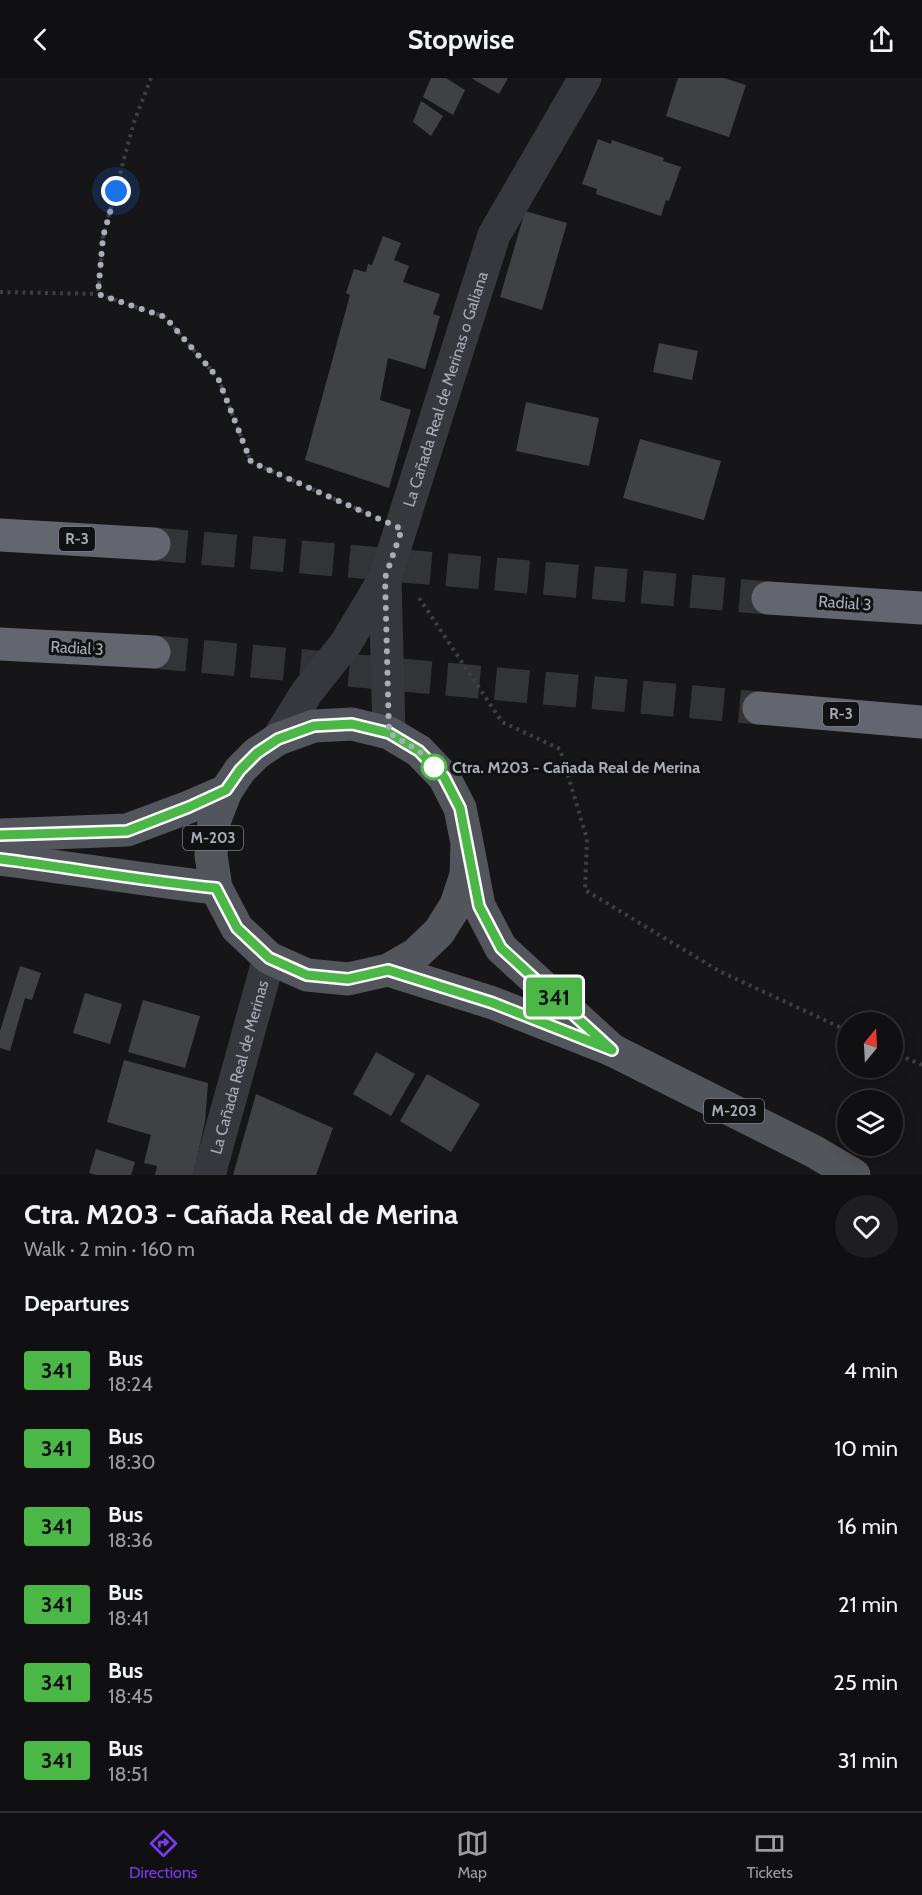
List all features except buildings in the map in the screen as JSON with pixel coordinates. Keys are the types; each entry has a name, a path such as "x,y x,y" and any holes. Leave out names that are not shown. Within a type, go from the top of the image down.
{"highway":[{"name":"R-3","path":"0,536 154,543"},
{"name":"Radial 3","path":"768,598 922,608"},
{"name":"Radial 3","path":"0,644 154,652"},
{"name":"R-3","path":"759,708 914,721"}],"main road":[{"name":"M-203","path":"467,843 466,875 456,905 439,932 416,954 388,970 348,979 307,975 269,958 237,928 216,888 211,855 214,822 226,790 240,770 257,753 278,739 314,726 352,724 389,733 419,751 444,777 460,808 467,843 479,906 501,948 612,1050"},
{"name":"M-203","path":"0,835 127,831 226,790"},
{"path":"0,859 216,888"},
{"name":"M-203","path":"388,970 493,1003 612,1050 813,1151 854,1175"}],"street":[{"name":"La Cañada Real de Merinas o Galiana","path":"278,739 307,692 346,643 393,555 494,235 585,78"},
{"name":"La Cañada Real de Merinas o Galiana","path":"389,733 393,555"},
{"name":"La Cañada Real de Merinas","path":"209,1175 269,958"}],"path":[{"path":"98,294 103,237 134,122 151,78"},
{"path":"0,292 98,294 165,317 218,378 251,462 393,555 501,722 560,749 587,839 585,890 719,971 837,1026"},
{"path":"903,1057 922,1065"}],"tunnel":[{"path":"154,544 768,598"},
{"path":"154,652 759,708"}],"bus line":[{"name":"341","path":"0,835 127,831 226,790 240,770 257,753 278,739 314,726 352,724 389,733 419,751 444,777 460,808 479,906 501,948 612,1050 493,1003 388,970 348,979 307,975 269,958 237,928 216,888 0,859"}],"place":[{"name":"Ctra. M203 - Cañada Real de Merina","path":"434,767"}],"route":[{"path":"116,191 103,237 98,294 165,317 218,378 251,462 402,529 385,578 389,733 419,751 434,767"}]}
